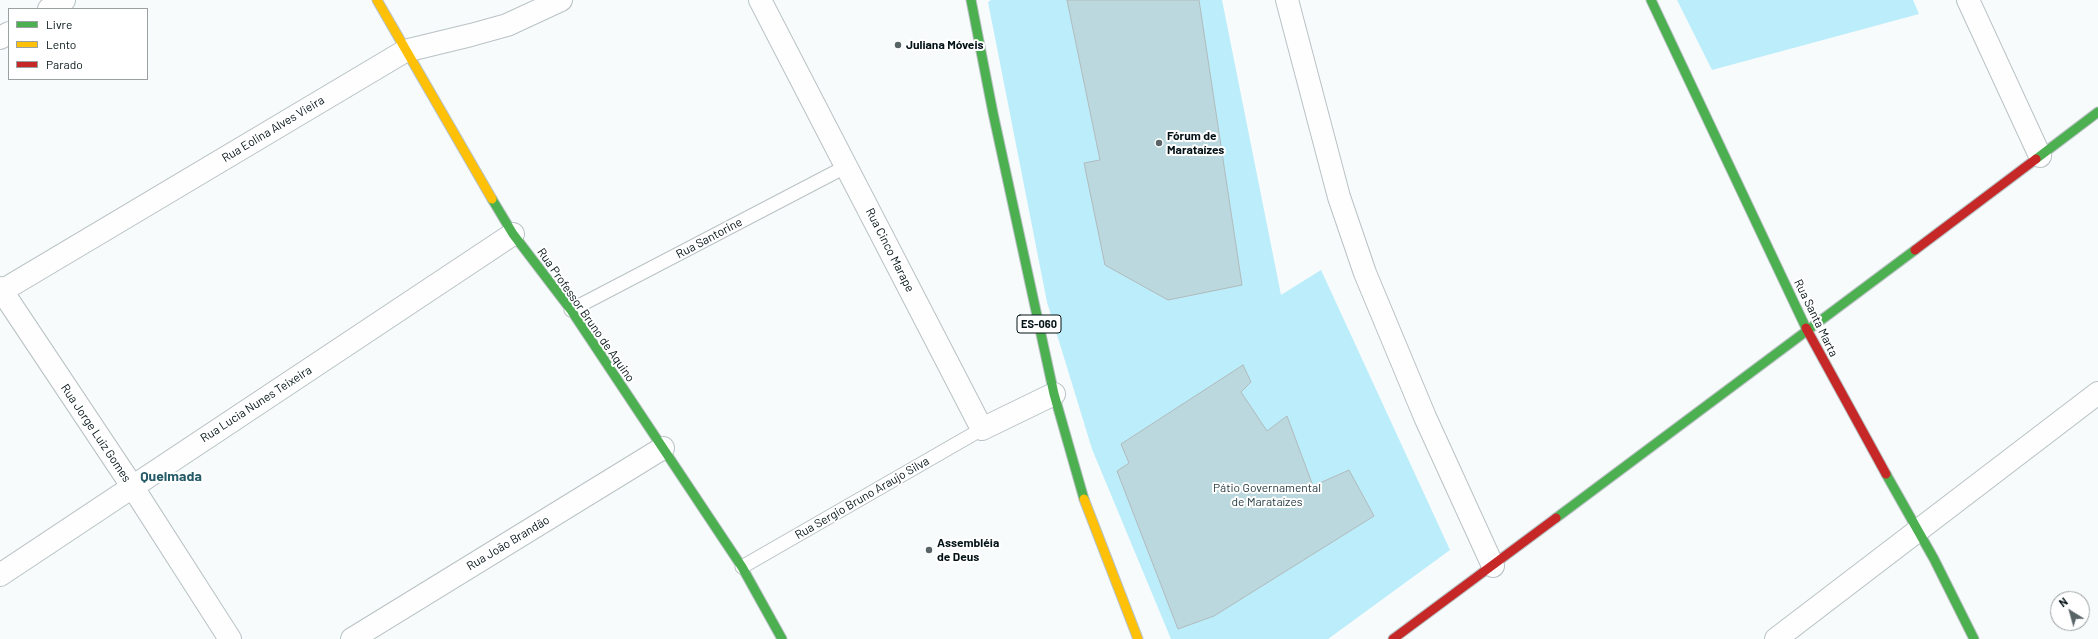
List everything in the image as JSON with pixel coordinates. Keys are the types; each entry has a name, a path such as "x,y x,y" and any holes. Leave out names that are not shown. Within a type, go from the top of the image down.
{"street":[{"path":"51,8 64,0"},
{"name":"Rua Professor Bruno de Aquino","path":"377,0 405,51 513,234 571,310 664,448 742,567 781,639"},
{"name":"Rua Eolina Alves Vieira","path":"1,290 405,51 471,36 507,25 561,0"},
{"name":"Rua Cinco Marape","path":"760,0 982,429"},
{"name":"ES-060","path":"971,0 993,113 1054,394 1086,505 1138,639"},
{"path":"1287,0 1339,197 1365,273 1425,416 1493,566"},
{"name":"Rua Santa Marta","path":"1651,0 1808,332 1841,394 1919,532 1974,639"},
{"path":"1968,0 2040,156"},
{"path":"1393,639 1808,332 2098,112"},
{"name":"Rua Lucia Nunes Teixeira","path":"0,575 513,234"},
{"name":"Rua Jorge Luiz Gomes","path":"1,290 132,486 230,639"},
{"path":"1776,639 1919,532 2098,393"},
{"path":"982,429 1054,394"},
{"name":"Rua João Brandão","path":"352,639 664,448"}],"lane":[{"name":"Rua Santorine","path":"571,310 847,166"},
{"name":"Rua Sergio Bruno Araujo Silva","path":"742,567 982,429"}],"green space":[{"name":"Pátio Governamental de Marataízes","path":"991,0 1222,0 1281,295 1321,270 1450,550 1328,639 1171,639 1092,449 1047,302 988,2"},
{"path":"1677,0 1913,0 1919,14 1712,70"}],"building":[{"name":"Fórum de Marataízes","path":"1067,0 1199,0 1242,285 1168,300 1105,265 1084,163 1100,160"},
{"path":"1243,365 1251,382 1241,392 1267,431 1287,416 1313,486 1349,470 1374,516 1214,616 1178,629 1117,471 1129,463 1121,444"}],"traffic: fast":[{"path":"971,0 993,113 1054,394 1084,499"},
{"path":"1651,0 1806,328"},
{"path":"2036,159 2098,112"},
{"path":"492,199 513,234 571,310 742,567 782,639"},
{"path":"1556,518 1915,250"},
{"path":"1886,474 1934,559 1974,639"}],"traffic: slow":[{"path":"377,0 492,199"},
{"path":"1084,499 1138,639"}],"traffic: jam":[{"path":"1915,250 2036,159"},
{"path":"1806,328 1886,474"},
{"path":"1393,639 1556,518"}],"place":[{"name":"Juliana Móveis","path":"898,45"},
{"name":"Fórum de Marataízes","path":"1159,143"},
{"name":"Assembléia de Deus","path":"929,550"}],"district":[{"name":"Queimada","path":"171,476"}]}
